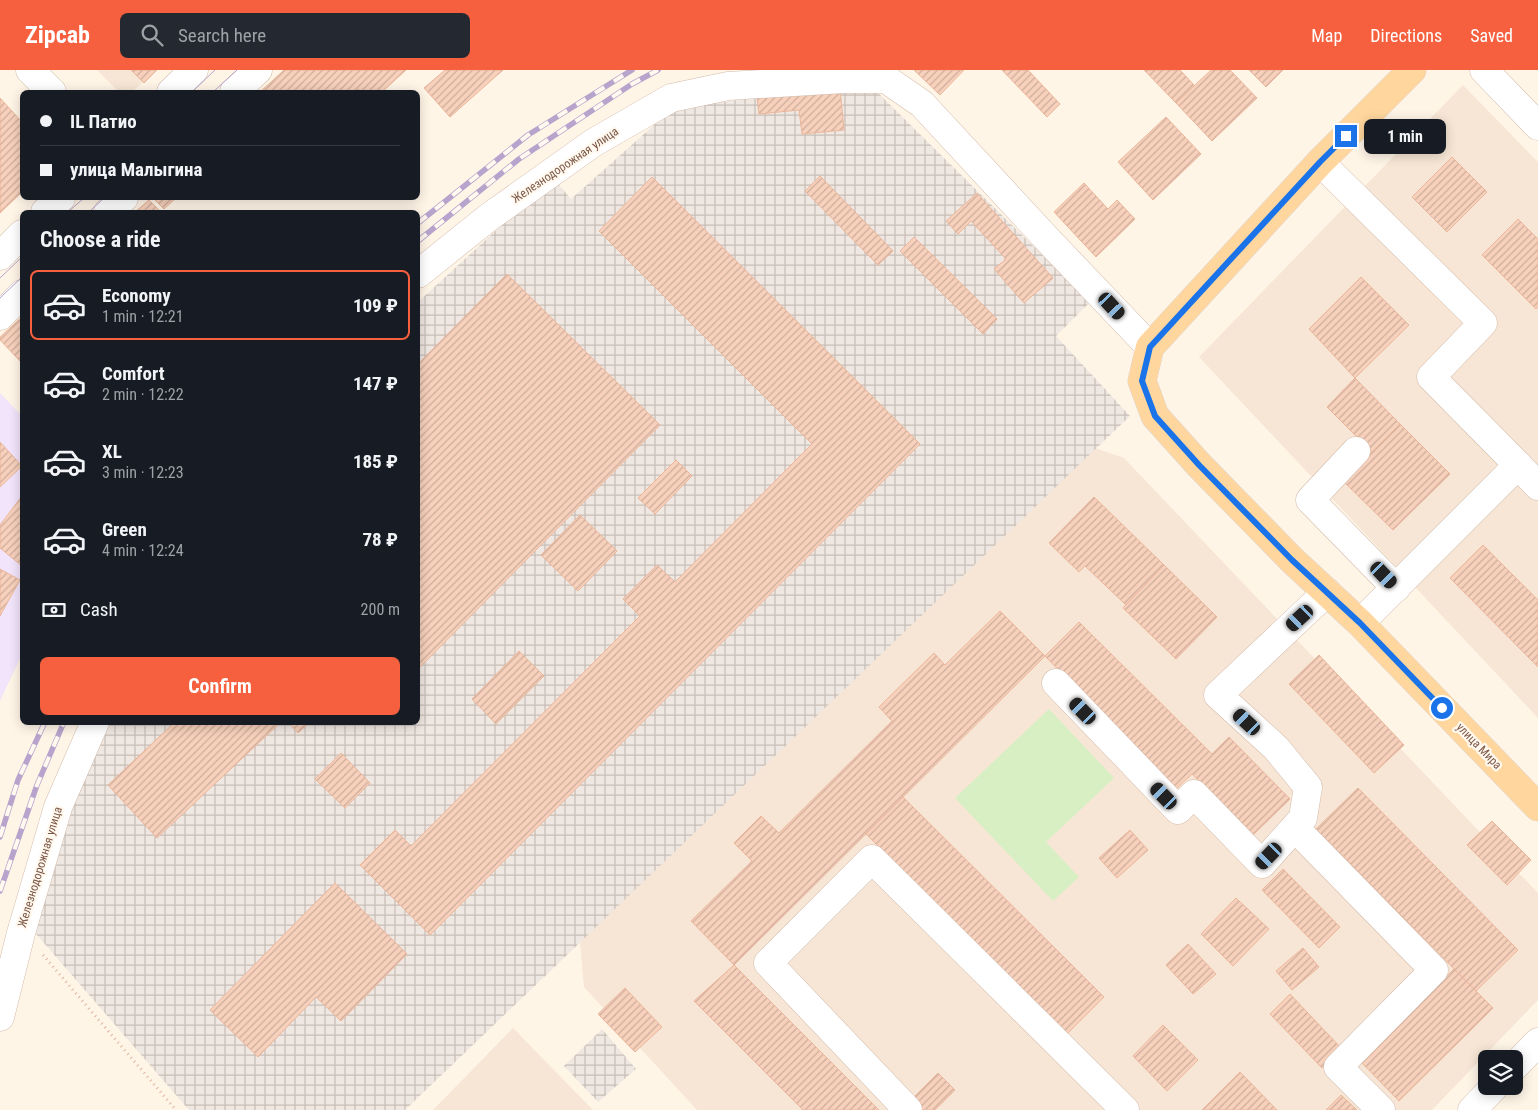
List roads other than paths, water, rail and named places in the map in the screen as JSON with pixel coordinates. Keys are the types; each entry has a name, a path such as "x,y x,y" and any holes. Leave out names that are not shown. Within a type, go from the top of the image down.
{"main road":[{"path":"1150,347 1320,162 1412,70"},
{"name":"улица Мира","path":"1150,347 1142,381 1155,416 1199,465 1292,560 1360,623 1538,806"}],"street":[{"path":"30,70 50,90"},
{"path":"173,90 194,70"},
{"path":"236,90 258,70"},
{"path":"1484,70 1538,126"},
{"name":"Железнодорожная улица","path":"420,272 489,216 593,143 671,98 728,86 844,79 886,79 922,104 1046,239 1150,347"},
{"path":"1320,162 1483,323 1431,377 1538,486"},
{"path":"47,210 59,200"},
{"path":"110,210 122,200"},
{"path":"0,256 20,236"},
{"path":"0,316 20,296"},
{"path":"1356,452 1310,500 1396,588"},
{"path":"1360,623 1518,465"},
{"path":"1056,683 1178,810 1194,794 1262,864 1303,818 1308,787 1276,748 1218,695 1327,592"},
{"name":"Железнодорожная улица","path":"0,1016 21,933 58,807 94,725"},
{"path":"1295,828 1434,970 1338,1067 1380,1110"},
{"path":"908,1110 768,963 872,859 1125,1110"},
{"path":"1523,1058 1538,1042"},
{"path":"1472,1110 1486,1095"}],"tram line":[{"path":"194,90 215,70"},
{"path":"215,90 237,70"},
{"path":"70,210 82,200"},
{"path":"91,210 102,200"},
{"path":"0,278 20,259"},
{"path":"0,298 20,279"}],"railway":[{"path":"420,221 528,135 632,70"},
{"path":"420,239 519,159 632,84 658,70"},
{"path":"0,837 18,780 44,725"},
{"path":"0,891 37,785 63,725"}]}
